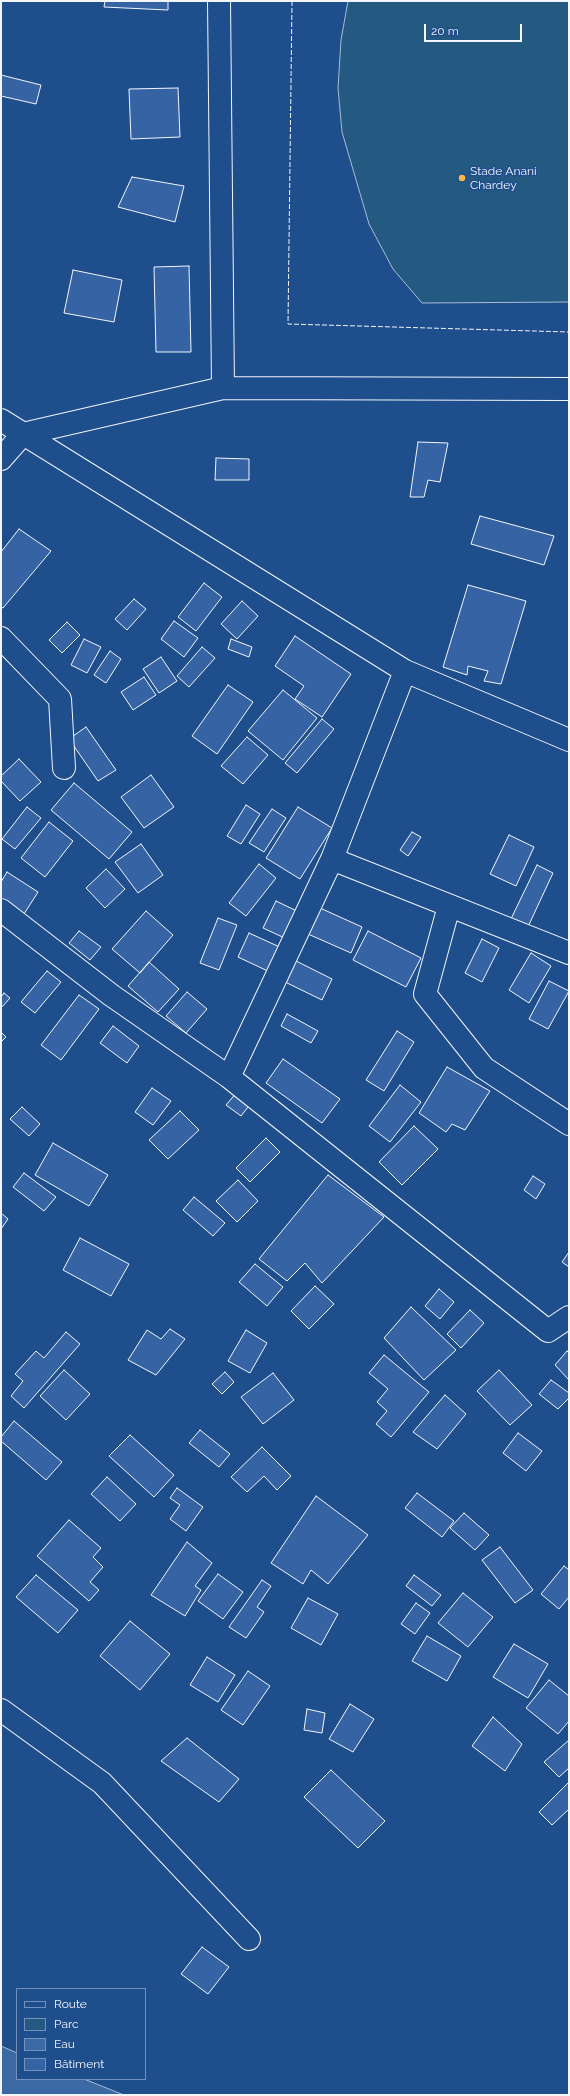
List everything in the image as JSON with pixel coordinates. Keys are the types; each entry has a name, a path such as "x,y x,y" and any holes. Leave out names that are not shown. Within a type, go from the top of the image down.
{"street":[{"path":"219,1 223,388"},
{"path":"1,459 23,434 223,388 569,389"},
{"path":"1,420 405,671 569,740"},
{"path":"1,638 60,698 64,768"},
{"path":"229,1077 332,859 405,671"},
{"path":"332,859 569,953"},
{"path":"449,906 425,994 484,1068 569,1124"},
{"path":"1,910 110,995 229,1077 548,1331 569,1317"},
{"path":"1,1710 102,1783 249,1939"}],"green space":[{"name":"Stade Anani Chardey","path":"348,1 569,1 569,302 422,303 393,269 369,224 342,132 338,88 341,40"}],"water":[{"path":"1,2046 16,2053 16,2080 86,2080 124,2095 1,2095"}],"building":[{"path":"105,1 168,1 168,10 104,7"},
{"path":"1,75 41,85 36,104 1,96"},
{"path":"178,88 180,137 131,139 129,89"},
{"path":"132,177 184,186 175,222 118,207"},
{"path":"189,266 191,352 156,352 154,267"},
{"path":"73,270 122,280 114,322 64,313"},
{"path":"418,442 448,443 440,482 428,480 424,497 410,497"},
{"path":"216,458 249,459 249,480 215,480"},
{"path":"480,516 554,536 544,565 471,544"},
{"path":"19,529 51,551 3,608 1,607 1,552"},
{"path":"204,583 222,597 196,631 178,617"},
{"path":"468,585 526,601 501,684 484,681 488,671 468,666 467,675 443,667"},
{"path":"134,599 146,609 127,630 115,619"},
{"path":"242,601 258,616 237,639 221,624"},
{"path":"174,621 198,638 184,657 161,639"},
{"path":"67,622 80,635 62,653 49,640"},
{"path":"295,636 351,674 322,717 295,699 304,686 275,666"},
{"path":"84,639 101,647 87,673 71,665"},
{"path":"231,639 252,647 249,657 228,649"},
{"path":"202,647 215,658 189,687 177,676"},
{"path":"110,651 121,659 106,683 94,675"},
{"path":"161,657 177,681 159,693 143,669"},
{"path":"144,677 156,695 133,710 121,692"},
{"path":"228,685 253,702 217,754 192,736"},
{"path":"283,690 317,718 283,760 248,731"},
{"path":"322,719 334,729 297,773 285,763"},
{"path":"86,727 116,770 98,781 69,739"},
{"path":"247,737 268,755 243,784 221,766"},
{"path":"19,759 41,782 20,801 1,781 1,776"},
{"path":"151,775 174,807 144,828 121,797"},
{"path":"74,783 132,832 109,859 51,810"},
{"path":"246,805 260,814 241,844 227,836"},
{"path":"27,807 41,818 15,849 2,839"},
{"path":"298,807 332,828 300,879 266,858"},
{"path":"272,809 286,818 264,852 249,843"},
{"path":"49,822 73,841 45,877 21,858"},
{"path":"412,832 421,837 408,856 400,850"},
{"path":"509,835 534,847 516,886 490,874"},
{"path":"141,844 163,875 138,893 115,862"},
{"path":"259,864 276,878 246,916 229,903"},
{"path":"537,865 553,873 526,931 509,923"},
{"path":"106,869 125,889 105,908 86,888"},
{"path":"7,872 38,892 24,914 1,900 1,882"},
{"path":"276,901 301,913 289,940 263,928"},
{"path":"320,908 362,927 351,953 308,934"},
{"path":"146,911 173,935 140,973 112,949"},
{"path":"218,918 237,925 219,970 200,963"},
{"path":"79,931 101,947 90,960 69,943"},
{"path":"368,931 421,958 406,987 353,960"},
{"path":"249,933 284,949 272,973 238,957"},
{"path":"482,939 499,948 482,982 465,973"},
{"path":"531,953 551,966 529,1003 509,990"},
{"path":"292,959 332,979 322,1000 281,980"},
{"path":"149,962 179,989 158,1012 128,986"},
{"path":"47,971 61,982 35,1013 21,1002"},
{"path":"549,981 569,991 548,1029 529,1019"},
{"path":"187,992 207,1009 186,1033 166,1016"},
{"path":"4,993 10,998 1,1008 1,997"},
{"path":"79,995 99,1009 61,1060 41,1045"},
{"path":"287,1014 318,1031 311,1043 281,1026"},
{"path":"113,1026 139,1046 127,1063 100,1043"},
{"path":"397,1031 414,1042 384,1091 366,1080"},
{"path":"1,1032 6,1037 1,1042"},
{"path":"283,1059 340,1099 322,1123 266,1083"},
{"path":"447,1067 490,1091 465,1130 452,1124 446,1132 419,1113"},
{"path":"400,1085 421,1102 390,1142 369,1126"},
{"path":"152,1088 171,1101 153,1125 135,1112"},
{"path":"238,1091 252,1102 241,1116 226,1105"},
{"path":"22,1107 40,1124 29,1136 10,1119"},
{"path":"180,1111 199,1130 168,1159 149,1140"},
{"path":"414,1126 438,1149 402,1185 379,1162"},
{"path":"266,1138 280,1152 250,1182 236,1168"},
{"path":"53,1143 108,1175 89,1206 35,1175"},
{"path":"24,1173 56,1197 44,1211 13,1187"},
{"path":"328,1175 384,1217 322,1283 305,1263 287,1281 259,1259"},
{"path":"533,1176 545,1184 536,1199 524,1190"},
{"path":"238,1180 258,1201 237,1222 216,1201"},
{"path":"194,1197 225,1223 213,1236 183,1210"},
{"path":"1,1213 8,1219 1,1229"},
{"path":"80,1238 129,1264 111,1296 63,1270"},
{"path":"569,1252 569,1267 562,1262"},
{"path":"255,1264 283,1287 267,1306 239,1282"},
{"path":"315,1286 334,1304 309,1329 291,1311"},
{"path":"439,1289 454,1302 440,1319 425,1306"},
{"path":"411,1307 456,1350 424,1380 384,1338"},
{"path":"470,1310 484,1323 461,1348 447,1334"},
{"path":"170,1329 185,1339 156,1375 128,1360 147,1330 161,1339"},
{"path":"246,1330 267,1343 250,1373 228,1361"},
{"path":"66,1332 80,1344 24,1408 11,1396 23,1381 15,1374 36,1351 44,1358"},
{"path":"567,1351 569,1353 569,1380 555,1365"},
{"path":"384,1355 429,1392 391,1437 376,1424 387,1411 377,1402 388,1389 369,1373"},
{"path":"64,1370 90,1394 66,1420 40,1396"},
{"path":"499,1370 532,1405 510,1425 477,1391"},
{"path":"225,1372 234,1382 222,1394 212,1384"},
{"path":"273,1373 294,1400 263,1424 241,1397"},
{"path":"551,1380 569,1393 569,1398 558,1409 539,1394"},
{"path":"445,1395 466,1414 437,1449 413,1432"},
{"path":"14,1421 62,1462 46,1480 1,1441 1,1437"},
{"path":"200,1430 230,1454 219,1467 189,1443"},
{"path":"518,1433 542,1451 526,1471 503,1453"},
{"path":"130,1435 174,1475 154,1497 109,1456"},
{"path":"262,1447 291,1476 277,1490 264,1476 247,1492 231,1477"},
{"path":"107,1477 136,1504 120,1521 91,1494"},
{"path":"177,1488 203,1507 186,1531 170,1519 180,1505 170,1498"},
{"path":"417,1493 454,1521 442,1537 405,1508"},
{"path":"316,1496 368,1535 328,1584 311,1570 303,1584 271,1563"},
{"path":"464,1513 489,1535 475,1550 450,1528"},
{"path":"69,1520 101,1548 93,1557 103,1567 90,1582 99,1590 89,1601 37,1556"},
{"path":"187,1542 212,1563 195,1586 201,1590 185,1616 151,1595"},
{"path":"500,1547 533,1590 515,1603 482,1560"},
{"path":"564,1566 569,1570 569,1597 559,1609 541,1594"},
{"path":"218,1574 243,1592 223,1619 198,1601"},
{"path":"36,1575 78,1610 58,1633 16,1597"},
{"path":"414,1575 441,1595 432,1606 406,1586"},
{"path":"262,1580 271,1586 257,1607 264,1612 246,1638 229,1627"},
{"path":"463,1593 493,1617 468,1647 438,1623"},
{"path":"308,1598 338,1614 321,1645 291,1628"},
{"path":"416,1603 430,1613 415,1634 401,1624"},
{"path":"130,1621 170,1654 140,1690 100,1656"},
{"path":"427,1636 461,1656 447,1681 412,1661"},
{"path":"514,1644 548,1664 528,1698 493,1677"},
{"path":"207,1657 235,1675 218,1702 190,1685"},
{"path":"248,1671 270,1686 243,1725 221,1710"},
{"path":"549,1680 569,1696 569,1721 558,1734 526,1708"},
{"path":"350,1704 374,1719 353,1752 329,1739"},
{"path":"307,1709 325,1713 322,1733 304,1730"},
{"path":"493,1717 522,1744 505,1771 472,1746"},
{"path":"187,1738 239,1779 219,1802 161,1761"},
{"path":"569,1740 569,1768 559,1777 544,1762"},
{"path":"331,1770 385,1821 358,1848 304,1797"},
{"path":"569,1782 569,1809 552,1825 539,1812"},
{"path":"202,1947 229,1967 208,1994 181,1974"}],"fence":[{"path":"292,1 288,324 569,332"}],"place":[{"name":"Stade Anani Chardey","path":"462,178"}]}
